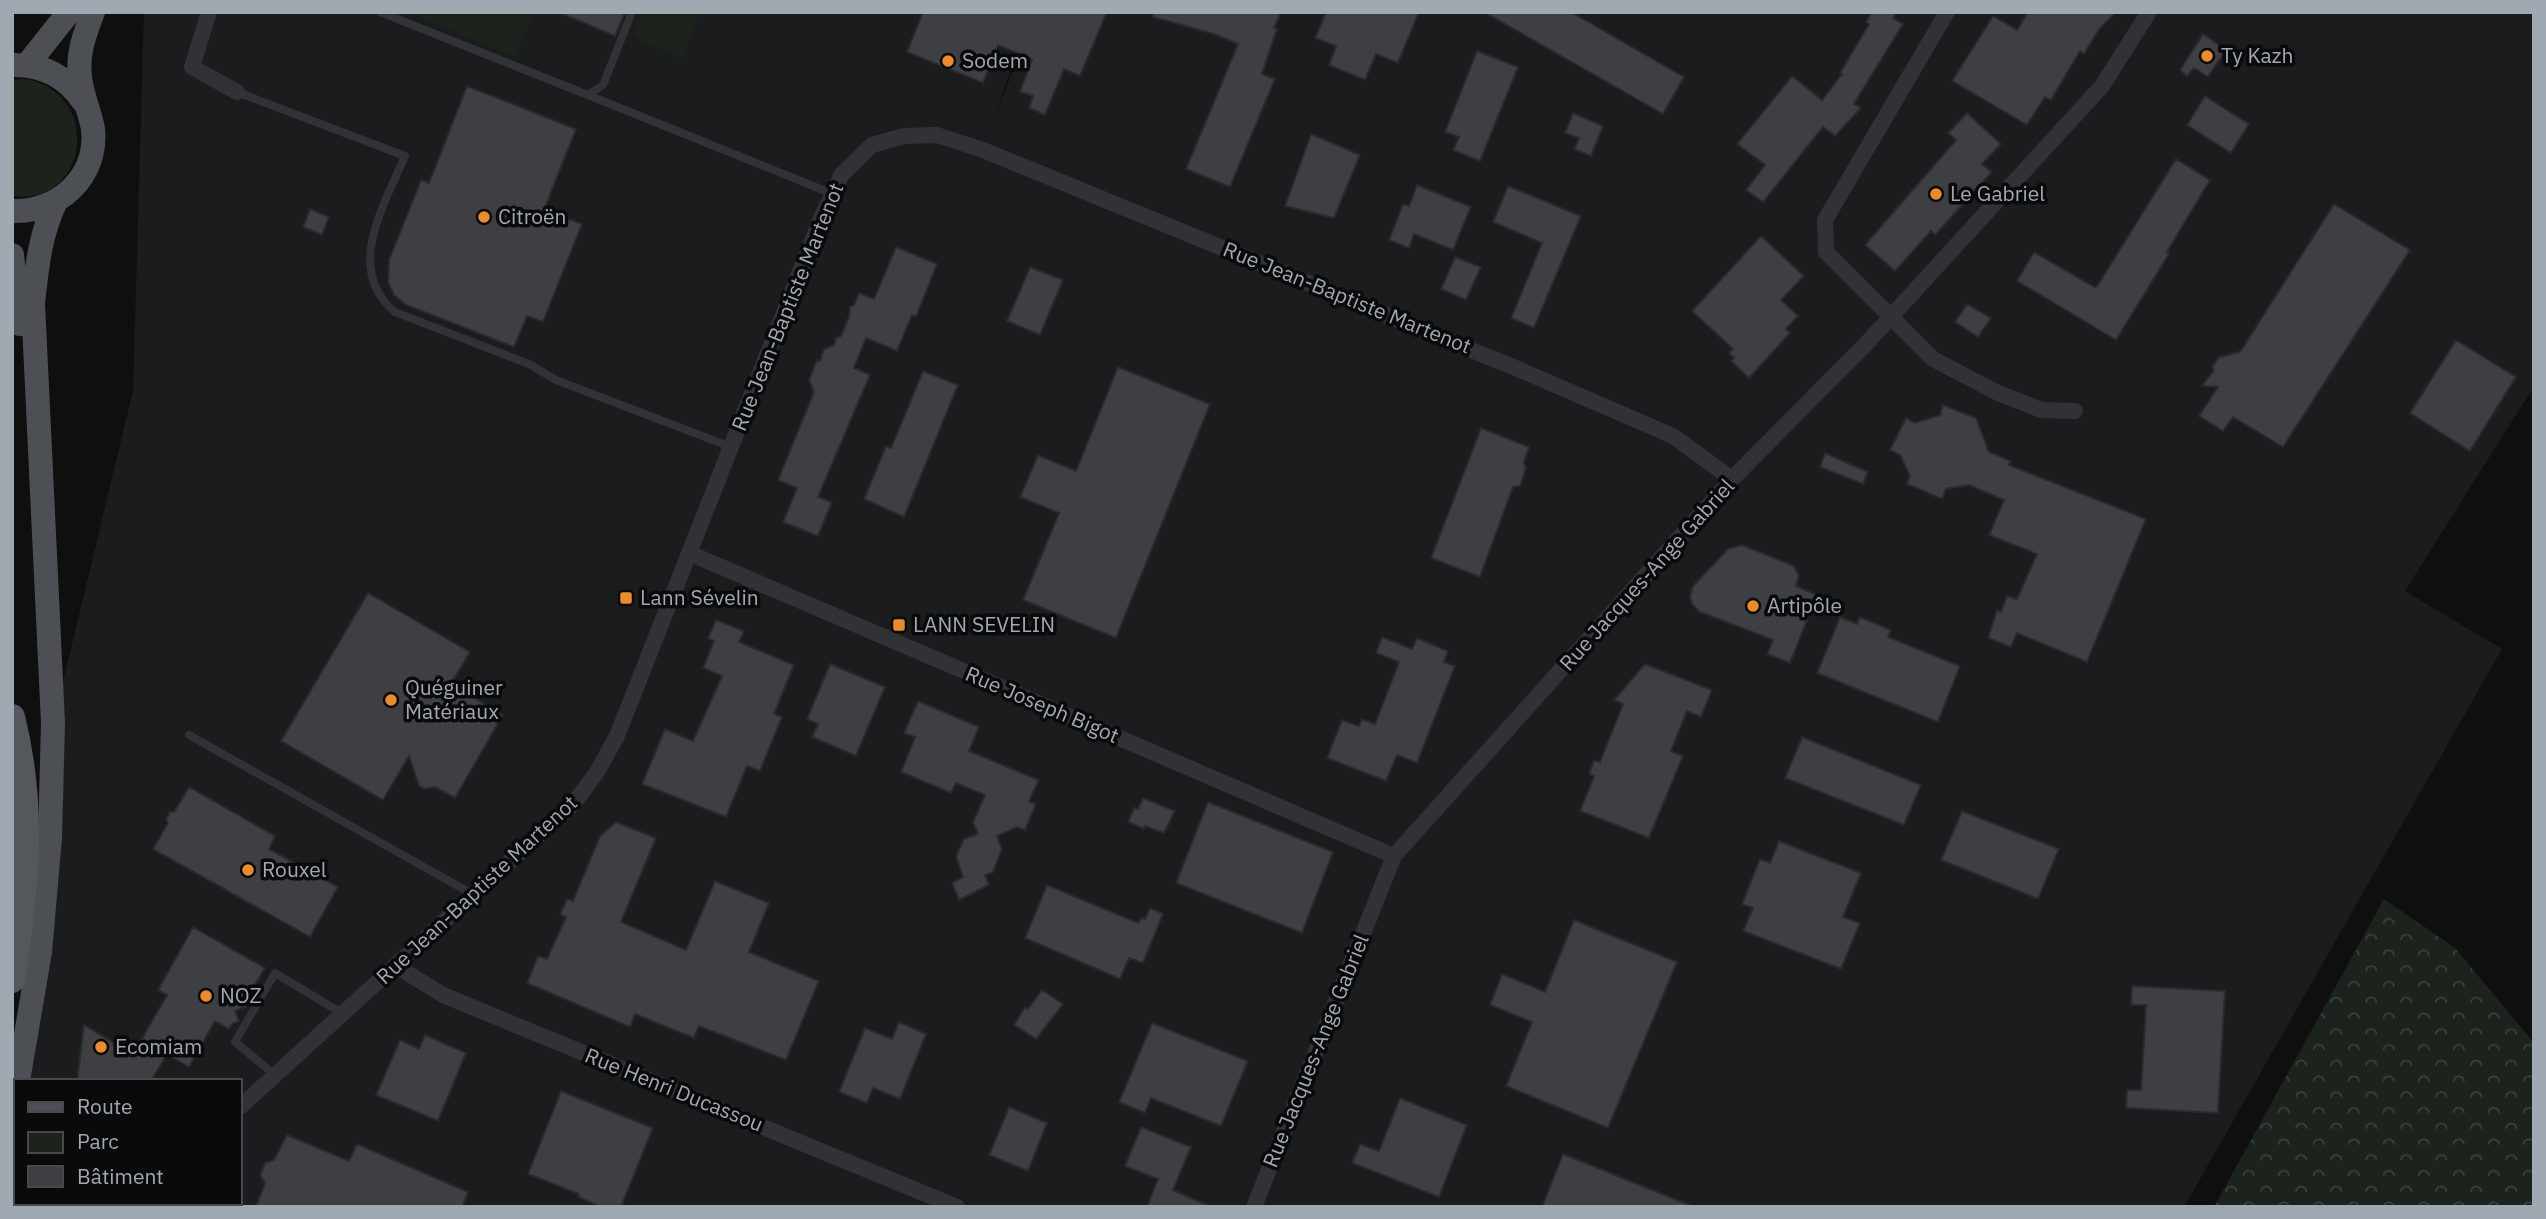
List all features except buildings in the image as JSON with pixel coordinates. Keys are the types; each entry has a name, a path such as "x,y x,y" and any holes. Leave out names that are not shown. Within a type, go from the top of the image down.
{"highway":[{"path":"12,717 21,766 28,841 12,980"}],"main road":[{"path":"20,65 69,12"},
{"path":"12,211 41,208 56,201 77,183 90,159 93,131 79,76 80,55 93,12"},
{"path":"20,65 45,68 61,77 75,89 85,104"},
{"path":"18,1079 40,952 50,838 53,723 33,303 41,242 56,201"},
{"path":"12,255 23,354 41,728 40,839 32,923 12,1048"}],"street":[{"path":"209,12 192,67 237,92"},
{"path":"1948,12 1825,220 1826,252 1933,359 2041,410 2074,411"},
{"name":"Rue Jacques-Ange Gabriel","path":"1254,1207 1394,856 1732,479 1865,345 2102,86 2150,12"},
{"name":"Rue Jean-Baptiste Martenot","path":"242,1105 574,803 597,772 617,736 833,194 842,174 872,145 904,136 937,135 983,150 1673,436 1732,479"},
{"name":"Rue Joseph Bigot","path":"690,553 1394,856"},
{"name":"Rue Henri Ducassou","path":"396,966 443,995 957,1207"}],"lane":[{"path":"380,12 833,194"},
{"path":"588,95 603,85 632,12"},
{"path":"237,92 405,156 377,221 369,258 372,283 381,301 395,312 529,364 556,380 731,447"},
{"path":"189,735 474,895"},
{"path":"275,1075 235,1042 275,973 343,1014"}],"shaded area":[{"path":"144,12 1030,12 994,120 1035,12 2534,12 2534,386 2405,591 2502,649 2184,1207 143,1207 242,1205 242,1079 18,1079 53,723 133,391"}],"green space":[{"path":"407,12 534,12 515,57"},
{"path":"642,12 699,12 683,59 643,42 635,34"},
{"path":"26,79 51,89 68,106 76,126 77,148 70,168 57,185 37,195 12,196 12,80"},
{"path":"2384,899 2455,948 2534,1043 2534,1207 2214,1207"}],"place":[{"name":"Ty Kazh","path":"2207,56"},
{"name":"Sodem","path":"948,61"},
{"name":"Le Gabriel","path":"1936,194"},
{"name":"Citroën","path":"484,217"},
{"name":"Lann Sévelin","path":"626,598"},
{"name":"Artipôle","path":"1753,606"},
{"name":"LANN SEVELIN","path":"899,625"},
{"name":"Quéguiner Matériaux","path":"391,700"},
{"name":"Rouxel","path":"248,870"},
{"name":"NOZ","path":"206,996"},
{"name":"Ecomiam","path":"101,1047"}]}
